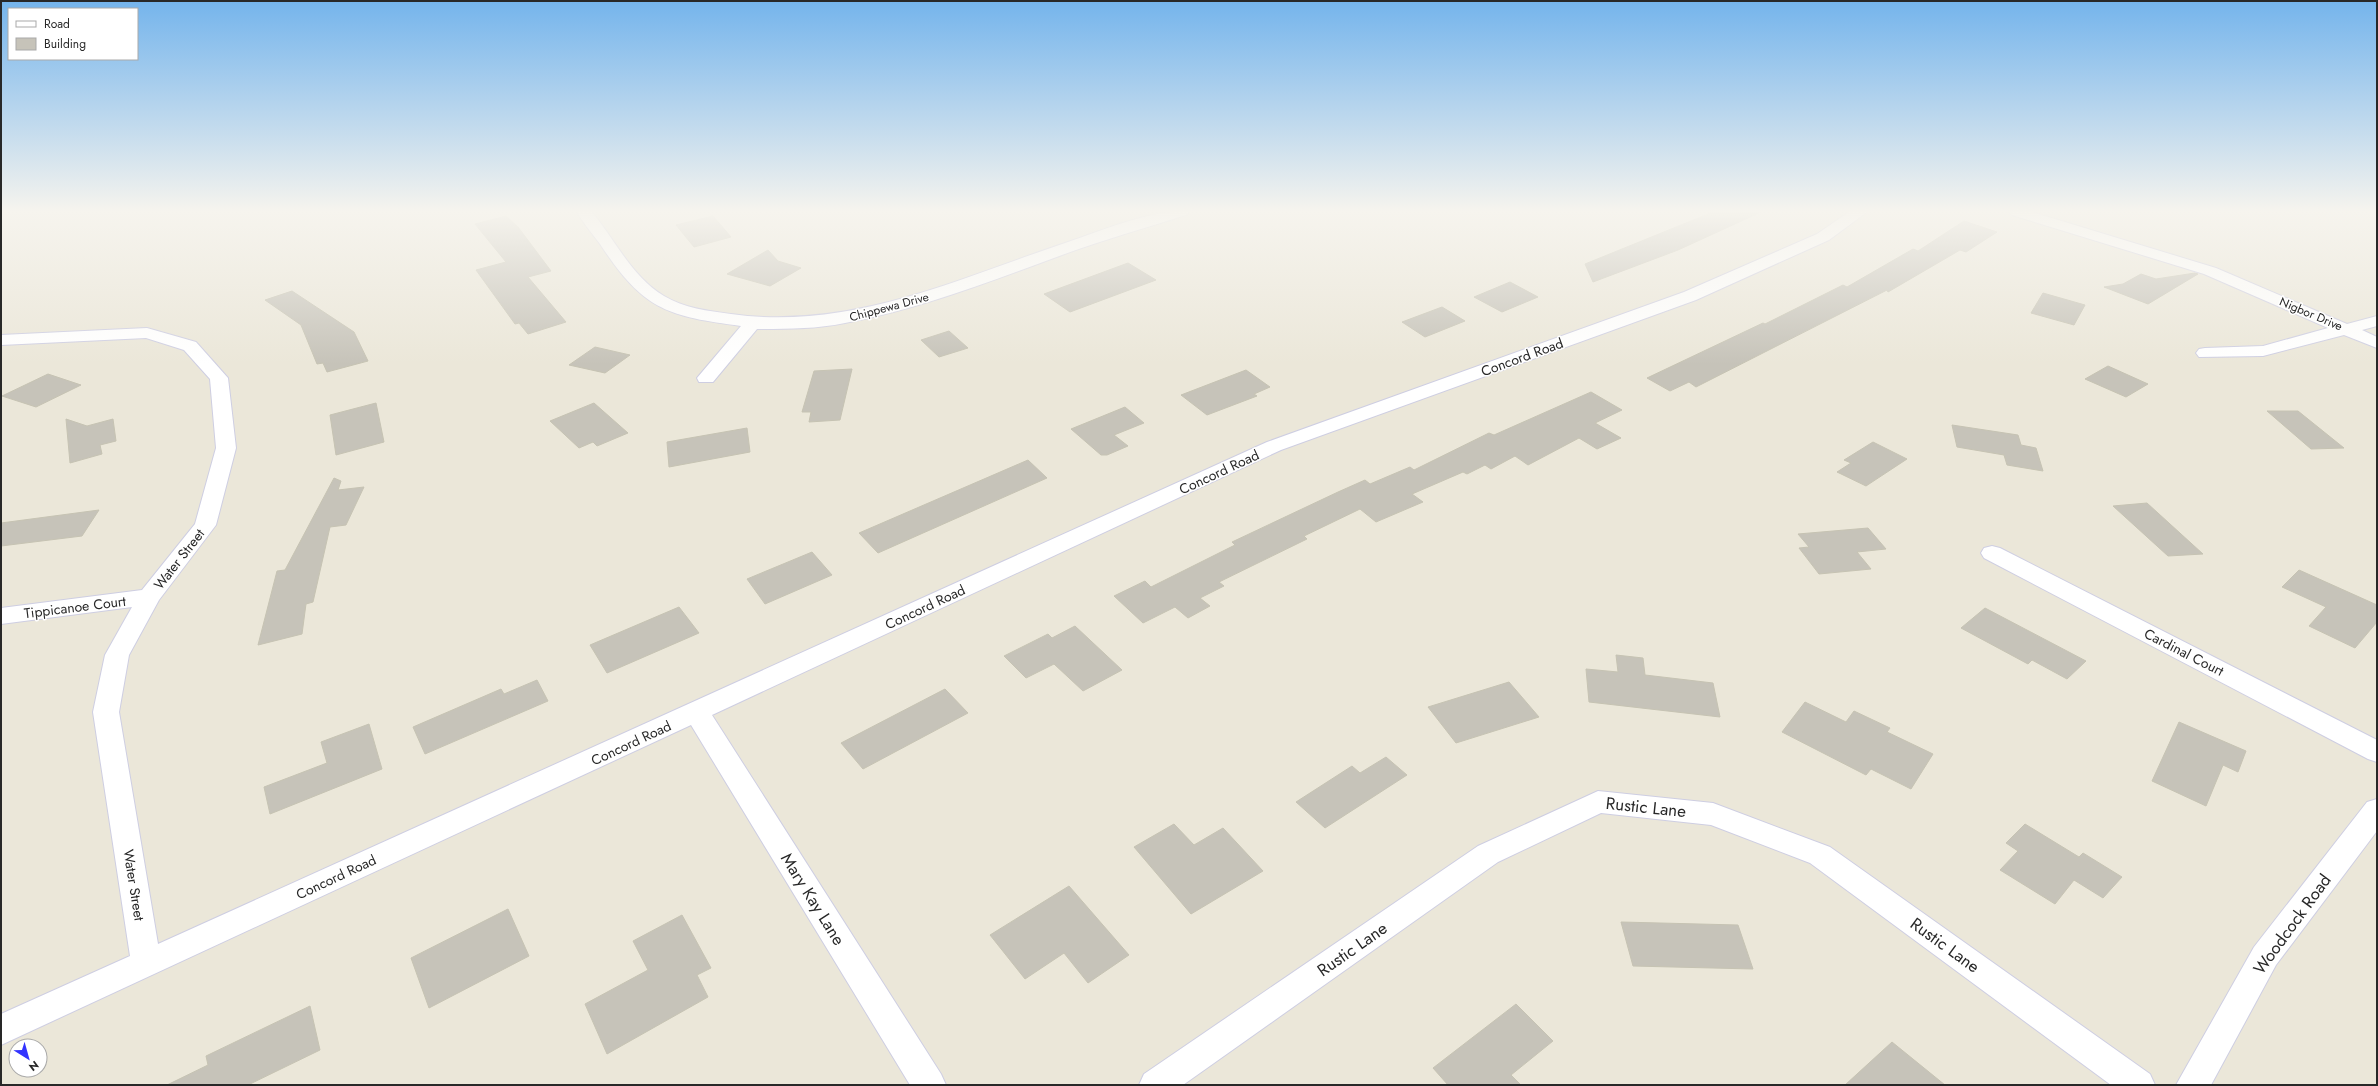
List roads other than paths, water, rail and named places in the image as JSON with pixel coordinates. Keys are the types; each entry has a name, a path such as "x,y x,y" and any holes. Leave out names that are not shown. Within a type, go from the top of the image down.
{"street":[{"name":"Chippewa Drive","path":"621,263 639,285 659,300 688,311 752,324 838,320 873,314 913,303 1026,263"},
{"name":"Concord Road","path":"1,1030 1274,446 1690,296 1765,263"},
{"name":"Nigbor Drive","path":"2183,263 2210,271 2347,328 2377,343"},
{"path":"2205,353 2263,351 2377,321"},
{"path":"706,378 752,324"},
{"name":"Water Street","path":"1,340 50,336 147,333 190,346 219,378 226,448 205,525 149,597 117,655 106,712 146,964"},
{"name":"Cardinal Court","path":"1992,553 2377,752"},
{"name":"Tippicanoe Court","path":"1,616 149,597"},
{"name":"Mary Kay Lane","path":"697,712 929,1085"},
{"name":"Rustic Lane","path":"1156,1085 1488,854 1598,802 1713,814 1820,855 2138,1085"},
{"name":"Woodcock Road","path":"2193,1085 2265,956 2377,810"}]}
